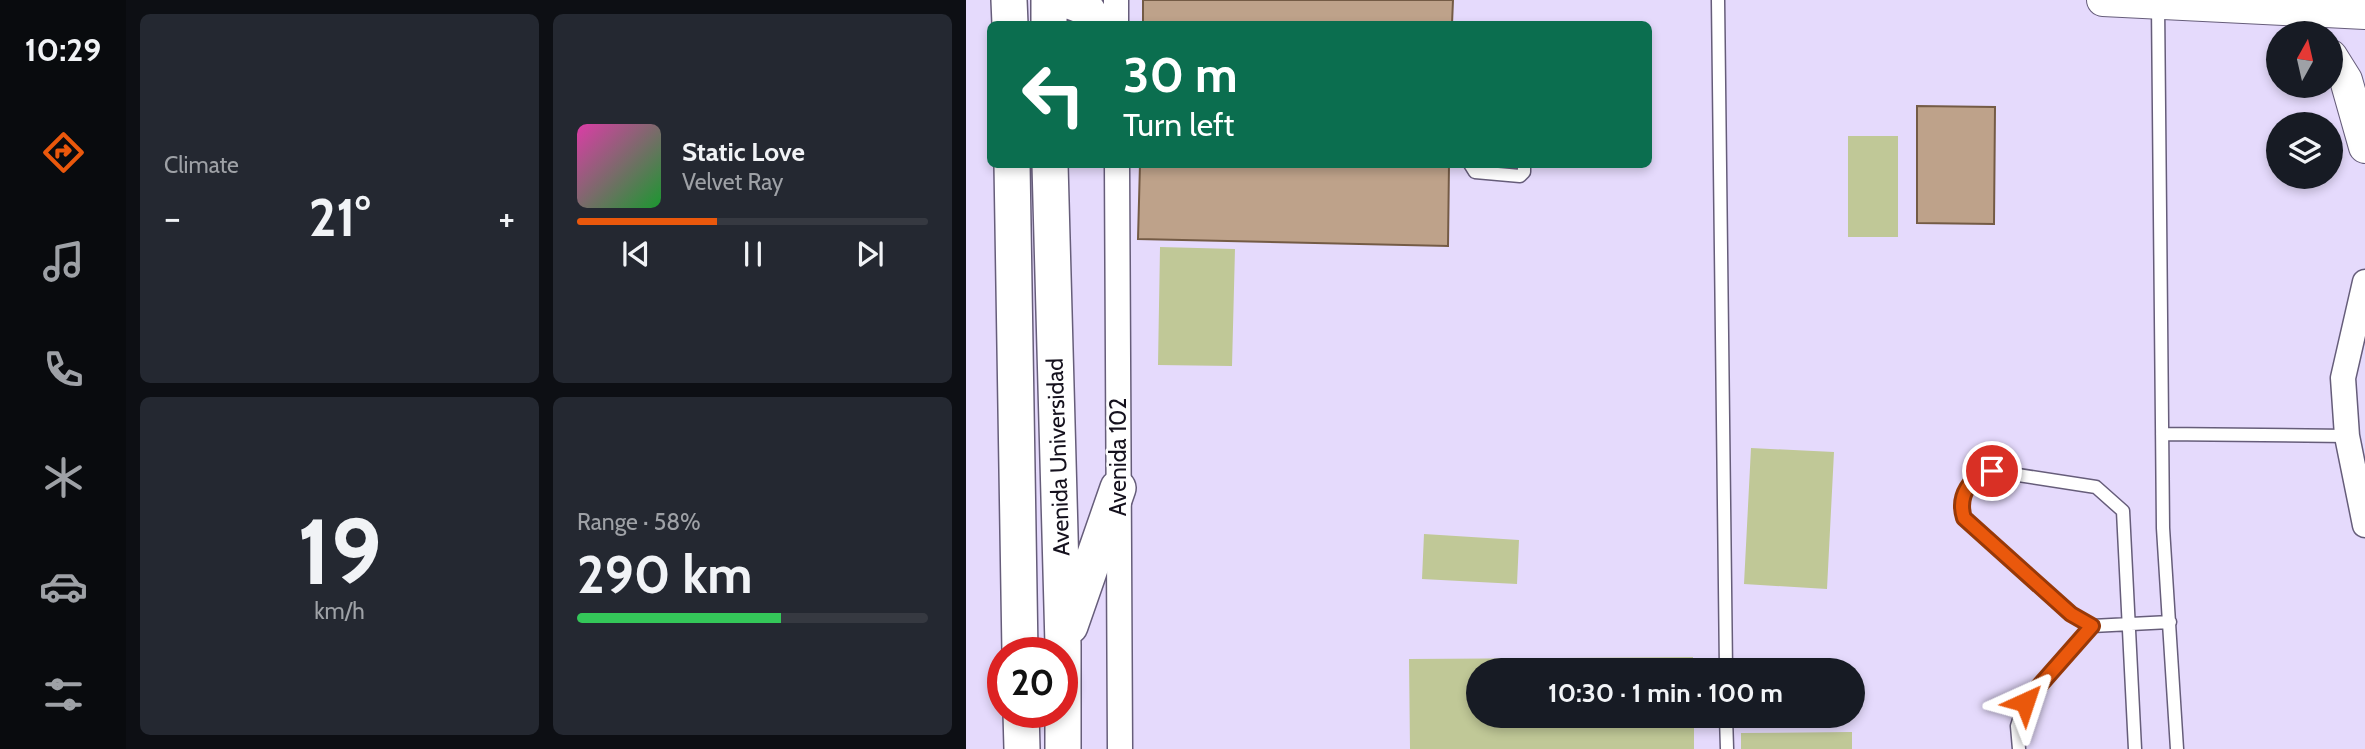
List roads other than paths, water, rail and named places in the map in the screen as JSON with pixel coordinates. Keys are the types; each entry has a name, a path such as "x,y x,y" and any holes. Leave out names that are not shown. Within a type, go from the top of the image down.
{"main road":[{"path":"1009,0 1010,21"},
{"path":"1049,0 1049,21"},
{"path":"1067,0 1085,7 1094,21"},
{"name":"Avenida Universidad","path":"1012,168 1020,637"},
{"name":"Avenida Universidad","path":"1050,168 1063,637"},
{"path":"1066,637 1118,488"},
{"path":"1021,728 1022,749"},
{"name":"Avenida Universidad","path":"1063,728 1063,749"}],"street":[{"path":"1116,0 1116,21"},
{"path":"2103,0 2365,13"},
{"path":"2274,8 2293,21"},
{"path":"2343,75 2365,146"},
{"name":"Avenida 102","path":"1116,168 1121,749"},
{"path":"2365,282 2343,378 2347,436 2365,525"}],"lane":[{"path":"1718,0 1726,658"},
{"path":"2158,1 2163,528 2177,749"},
{"path":"1472,168 1475,172 1520,176 1524,168"},
{"path":"2162,435 2347,436"},
{"path":"2135,749 2128,625 2123,511 2096,487 1992,471 1975,478 1964,494 1961,510 1964,518 2071,614 2092,626 2128,625 2170,622"},
{"path":"2019,749 2017,726 2025,702 2092,626"},
{"path":"1726,728 1727,749"}]}
